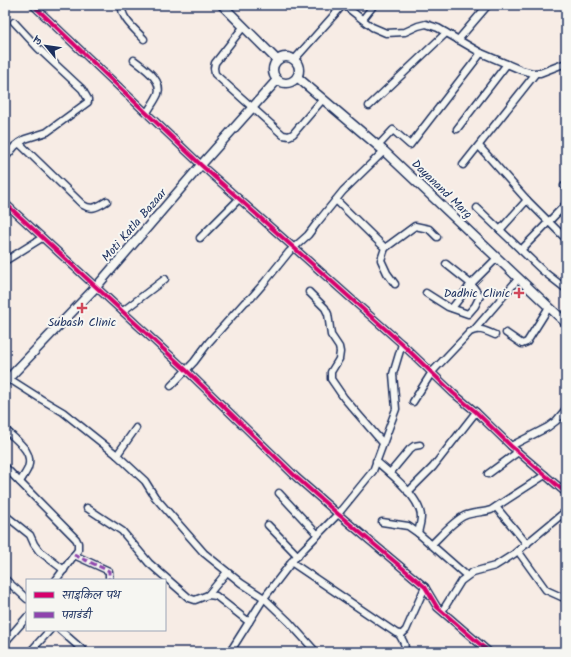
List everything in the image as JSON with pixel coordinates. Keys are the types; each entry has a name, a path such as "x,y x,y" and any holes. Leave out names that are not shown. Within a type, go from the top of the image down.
{"street":[{"path":"33,5 201,165 402,344 518,452 566,493"},
{"path":"122,5 122,9 127,20 144,39"},
{"path":"222,5 277,60"},
{"path":"294,60 343,5 372,27 386,33 405,32 426,24 446,33 481,53 521,70 536,73 566,63"},
{"path":"363,20 374,5"},
{"path":"458,40 488,5"},
{"path":"6,156 25,139 47,132 88,102 88,98 82,89 42,52 14,22"},
{"path":"244,26 215,62 215,74 283,135 289,136 293,134 322,99"},
{"path":"369,106 446,33"},
{"path":"171,386 245,302 252,298 294,248 308,235 343,191 381,148 393,130 410,145 481,53"},
{"path":"284,57 294,60 299,70 297,77 288,83 284,83 274,78 272,70 277,60 284,57"},
{"path":"134,60 151,74 159,86 158,94 147,113"},
{"path":"457,129 507,64"},
{"path":"463,165 536,73"},
{"name":"Dayanand Marg","path":"297,77 381,148 566,323"},
{"name":"Moti Katla Bazaar","path":"7,380 97,286 201,165 277,80"},
{"path":"20,143 83,205 91,209 96,208 107,201"},
{"path":"479,146 527,200 566,239"},
{"path":"200,238 239,199"},
{"path":"336,200 385,248"},
{"path":"500,230 527,200"},
{"path":"5,203 124,311 296,477 425,587 437,607 443,610 489,652"},
{"path":"521,250 566,204"},
{"path":"477,208 543,271 566,288"},
{"path":"395,284 387,273 381,260 385,248 415,226 429,229 437,237"},
{"path":"5,261 42,238"},
{"path":"452,308 471,284 497,258"},
{"path":"426,293 448,307 468,314 475,306 480,296 471,284 446,264"},
{"path":"413,402 432,372 470,332 475,329 519,278"},
{"path":"124,311 165,279"},
{"path":"309,292 325,308 328,314 331,335 340,352 339,359 331,372 331,380 344,398 383,443"},
{"path":"506,333 522,344 527,342 549,307"},
{"path":"475,329 482,329 495,335"},
{"path":"230,652 264,598 292,562 338,514 373,471 396,409 393,374 402,344"},
{"path":"7,380 63,412 117,455 145,481 155,497 204,553 227,572 264,598 289,622 316,652"},
{"path":"512,446 548,427 556,421 566,409"},
{"path":"408,492 433,467 476,412"},
{"path":"117,455 136,428"},
{"path":"8,432 26,450 30,458 28,468 20,482"},
{"path":"390,473 410,449 414,446 420,445"},
{"path":"488,474 518,452"},
{"path":"376,461 390,473 412,497 421,517 418,533"},
{"path":"5,467 76,539 78,543 78,550 57,579"},
{"path":"431,546 459,518 496,507 544,475"},
{"path":"278,493 318,535"},
{"path":"496,507 527,544"},
{"path":"87,508 122,530 150,563 189,598 195,600 208,595 216,596 249,622"},
{"path":"443,610 454,589 466,576 473,572 495,566 518,551 566,511"},
{"path":"5,515 30,535 34,544 40,551 64,570"},
{"path":"382,522 408,526 418,533 466,576"},
{"path":"268,525 298,556"},
{"path":"518,551 546,590 566,599"},
{"path":"74,555 109,571 109,579"},
{"path":"292,562 398,634 404,642 404,652"},
{"path":"208,595 227,572"},
{"path":"5,579 26,598"},
{"path":"398,634 404,633 406,630 425,587"},
{"path":"5,641 26,618"},
{"path":"30,652 49,631"},
{"path":"61,631 84,652"}],"marked path":[{"path":"74,555 109,571 109,579"}],"cycle path":[{"path":"33,5 201,165 402,344 511,446 566,493"},
{"path":"5,203 186,370 296,477 425,587 437,607 489,652"}],"place":[{"name":"Dadhic Clinic","path":"519,293"},
{"name":"Subash Clinic","path":"82,308"}]}
